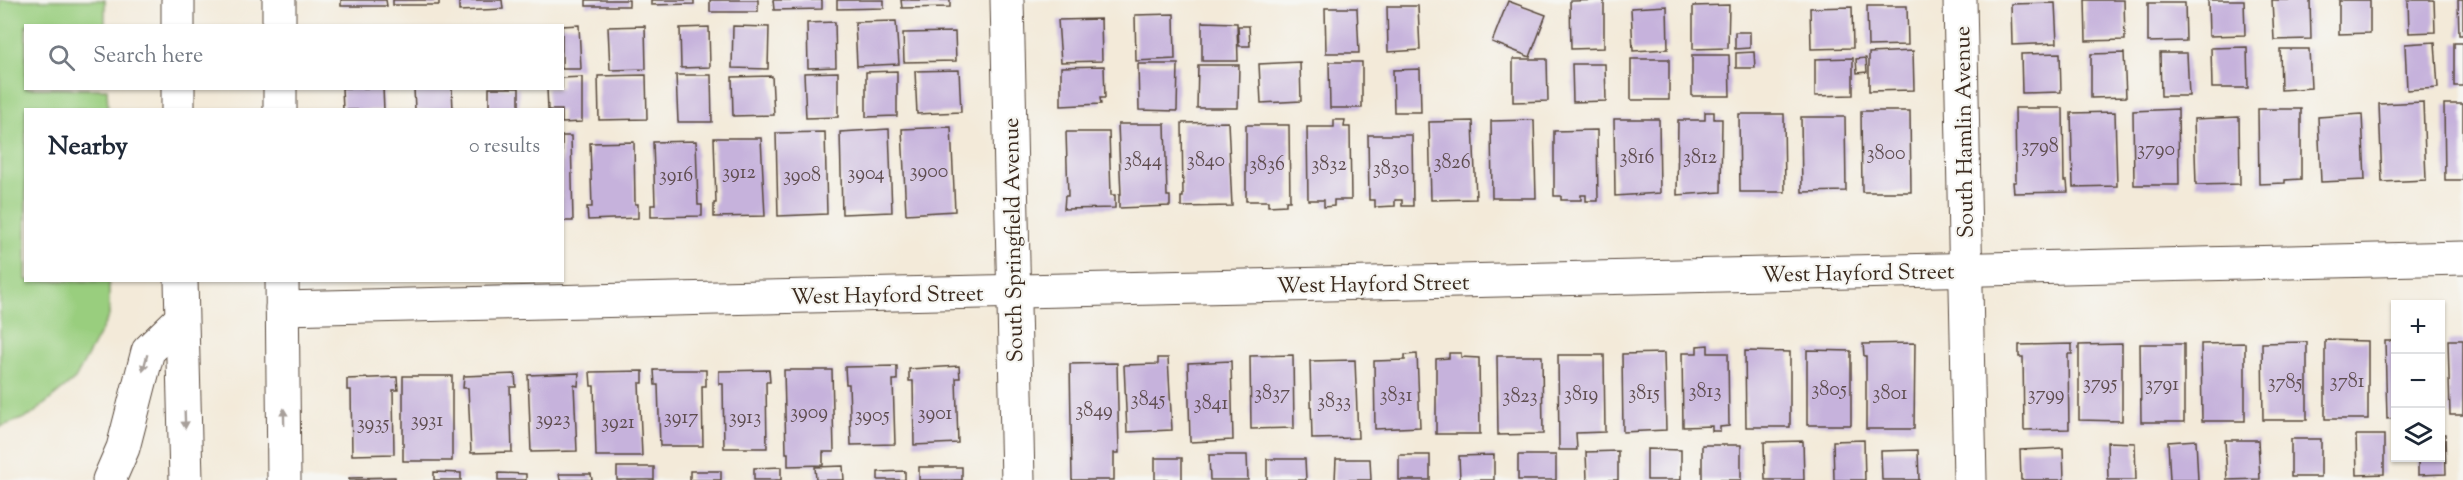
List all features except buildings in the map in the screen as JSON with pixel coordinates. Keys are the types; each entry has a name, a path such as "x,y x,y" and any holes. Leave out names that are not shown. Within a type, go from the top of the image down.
{"street":[{"path":"178,0 178,24"},
{"path":"279,0 279,24"},
{"name":"South Springfield Avenue","path":"1007,0 1018,480"},
{"name":"South Hamlin Avenue","path":"1960,0 1970,480"},
{"path":"178,90 178,108"},
{"path":"280,90 280,108"},
{"name":"West Hayford Street","path":"282,294 1013,291 2463,258"},
{"path":"181,282 186,480"},
{"path":"282,294 285,478"},
{"path":"109,480 123,448 148,351 181,319"}],"green space":[{"path":"0,0 105,0 105,24 24,24 24,90 107,90 108,108 24,108 24,282 109,282 109,316 75,379 30,416 0,427"}]}
